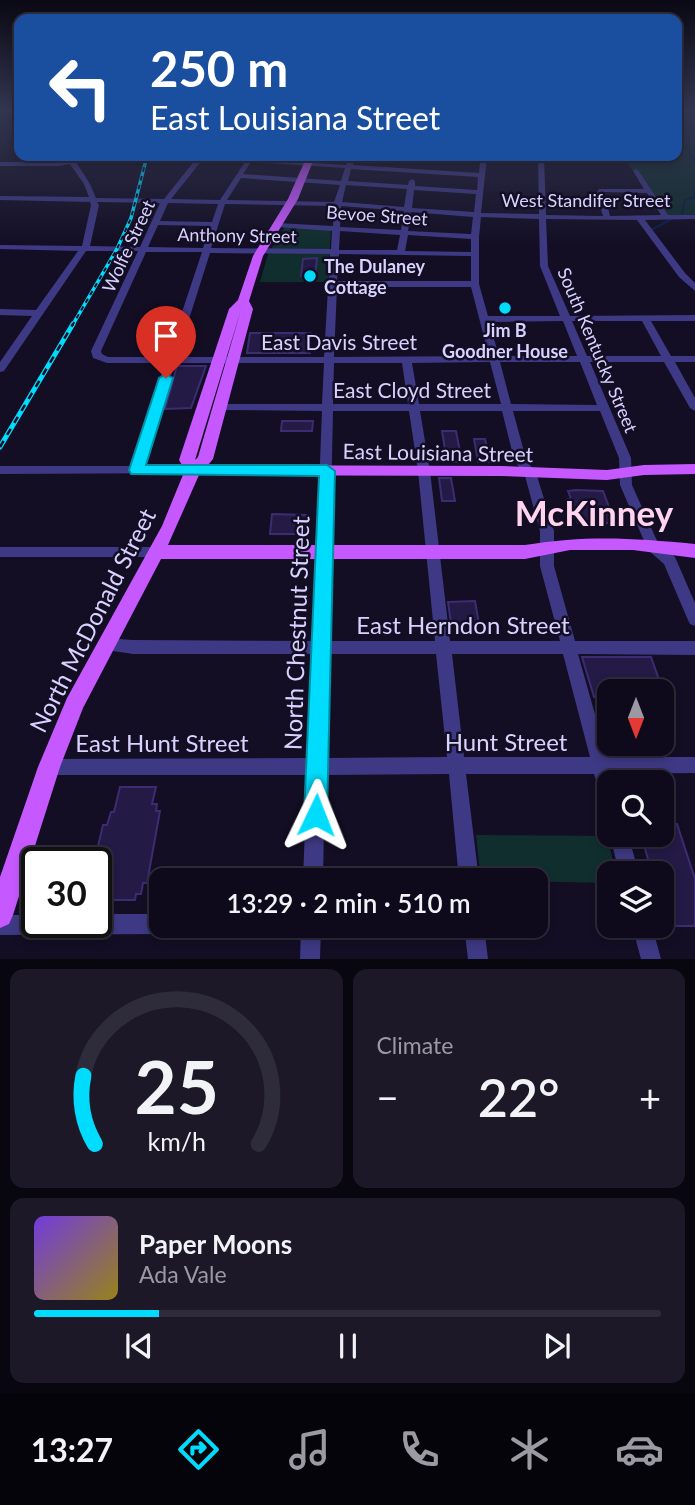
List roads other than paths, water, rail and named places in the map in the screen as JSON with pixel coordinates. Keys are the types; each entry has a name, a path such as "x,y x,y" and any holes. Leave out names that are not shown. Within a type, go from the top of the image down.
{"main road":[{"path":"226,360 220,407 205,459 193,470 187,460 226,360 247,309 243,302 261,251 291,203 309,161"},
{"name":"East Louisiana Street","path":"193,470 607,475 644,470 695,469"},
{"name":"North McDonald Street","path":"0,915 49,766 74,705 180,506 193,470"},
{"path":"156,552 525,552 570,544 653,546 695,551"}],"street":[{"path":"0,164 76,161"},
{"name":"Wolfe Street","path":"97,356 96,351 154,223 166,201 197,161"},
{"path":"136,470 222,202 248,161"},
{"path":"316,161 350,166 482,175"},
{"name":"North Chestnut Street","path":"314,868 333,284 338,205 351,161"},
{"path":"484,161 475,237 475,284 492,359 523,466 529,473 547,531 546,561 602,770"},
{"name":"South Kentucky Street","path":"541,161 544,266 625,458 626,485 653,546 670,562 695,620"},
{"path":"0,369 84,248 94,217 94,200 72,162"},
{"path":"401,253 402,231 415,170"},
{"path":"636,172 665,216"},
{"path":"240,176 480,192"},
{"path":"607,218 601,190 648,191"},
{"name":"West Standifer Street","path":"0,198 291,203 544,217 695,217"},
{"path":"639,217 682,275 695,287"},
{"path":"154,223 215,224"},
{"name":"Bevoe Street","path":"276,225 475,237"},
{"name":"Anthony Street","path":"0,247 474,254"},
{"path":"333,284 475,284"},
{"path":"0,312 39,313"},
{"path":"645,318 695,408"},
{"path":"483,319 695,318"},
{"name":"East Davis Street","path":"97,356 107,360 695,359"},
{"path":"407,360 424,471 441,647 467,868"},
{"name":"East Cloyd Street","path":"220,407 605,408"},
{"name":"East Louisiana Street","path":"0,470 193,470"},
{"path":"0,552 156,552"},
{"name":"East Herndon Street","path":"105,644 132,647 695,648"},
{"name":"Hunt Street","path":"318,766 695,765"},
{"name":"East Hunt Street","path":"49,766 318,766"},
{"path":"0,925 149,924"},
{"path":"310,959 311,938"},
{"path":"475,938 478,959"},
{"path":"645,938 651,959"}],"waterway":[{"path":"691,155 695,161"},
{"path":"682,214 685,200 695,197 695,189"},
{"path":"651,230 670,220"}],"railway":[{"path":"72,326 117,249 131,218 146,161"},
{"path":"0,447 73,324"}],"place":[{"name":"The Dulaney Cottage","path":"310,276"},
{"name":"Jim B Goodner House","path":"505,308"}],"district":[{"name":"McKinney","path":"594,512"}]}
